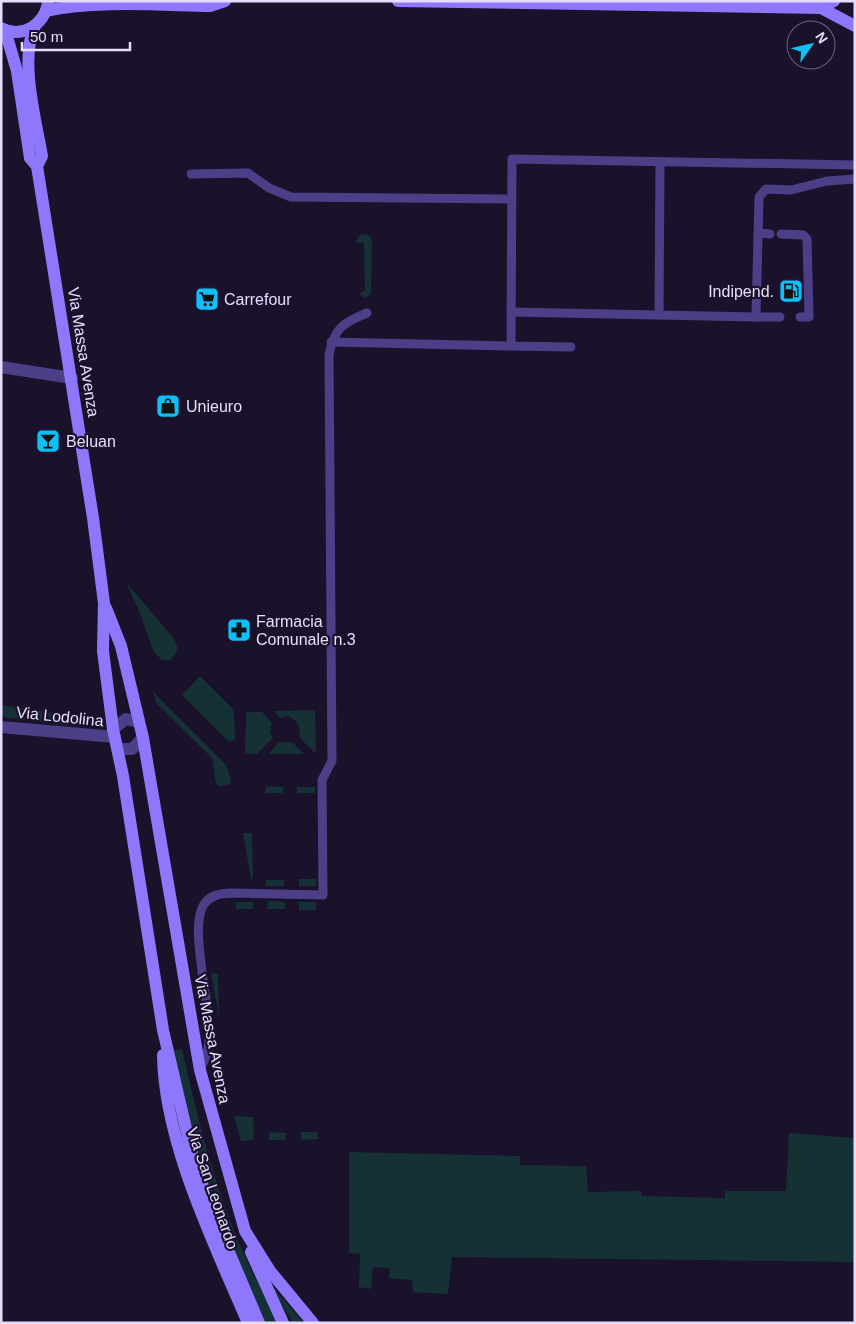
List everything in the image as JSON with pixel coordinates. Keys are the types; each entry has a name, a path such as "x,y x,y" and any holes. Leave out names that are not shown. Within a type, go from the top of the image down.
{"main road":[{"path":"47,6 93,3 210,6 225,1"},
{"path":"398,1 821,8 855,26"},
{"path":"821,8 834,1"},
{"name":"Via Massa Avenza","path":"37,166 42,156 29,59 31,34 47,6"},
{"name":"Via Massa Avenza","path":"35,26 20,31 3,29 17,70 30,158 37,166 72,378 104,603 103,651 115,738 163,1030 191,1150 209,1205 259,1323"},
{"name":"Via Massa Avenza","path":"104,603 121,646 143,738 200,1070 245,1231 270,1271 294,1303 313,1323"},
{"name":"Via San Leonardo","path":"163,1030 164,1076 179,1148 200,1208 248,1323"},
{"name":"Via San Leonardo","path":"245,1231 253,1258 283,1323"}],"street":[{"path":"1,367 72,378"},
{"path":"139,722 126,719 115,738 132,749 143,738"},
{"name":"Via Lodolina","path":"1,727 115,738"}],"lane":[{"path":"511,346 512,159 855,165"},
{"path":"659,315 660,162"},
{"path":"191,174 248,173 269,188 291,197 512,199"},
{"path":"756,317 759,198 766,189 791,190 827,181 855,179"},
{"path":"758,233 770,234"},
{"path":"781,234 803,235 807,239 809,317 800,317"},
{"path":"511,312 780,317"},
{"path":"200,1070 209,1047 209,1017 198,931 204,904 214,895 229,893 322,895 322,780 332,761 329,355 332,342 339,329 348,320 367,313"},
{"path":"332,342 571,347"}],"green space":[{"path":"366,234 370,236 372,243 371,294 365,298 359,294 365,290 364,243 355,242 360,235"},
{"path":"126,582 174,639 178,649 171,660 162,660 154,652"},
{"path":"200,676 234,710 235,740 229,742 182,695"},
{"path":"153,692 226,765 231,780 230,784 220,786 216,784 212,758 156,703"},
{"path":"1,705 71,716 73,726 1,717"},
{"path":"315,710 316,754 299,737 300,729 296,721 288,716 280,718 274,711"},
{"path":"246,712 262,712 272,723 270,732 273,738 257,754 245,753"},
{"path":"279,742 292,742 304,754 269,754"},
{"path":"266,786 283,787 283,793 265,793"},
{"path":"297,787 315,787 315,793 297,793"},
{"path":"243,833 252,833 253,879 251,879"},
{"path":"299,879 316,879 316,886 299,886"},
{"path":"266,880 284,880 284,886 266,886"},
{"path":"268,901 285,902 285,909 267,909"},
{"path":"236,902 253,902 253,909 236,909"},
{"path":"299,902 316,902 316,910 299,910"},
{"path":"211,973 218,974 219,1017"},
{"path":"182,1049 205,1142 226,1211 255,1278 278,1323 265,1323 201,1170 172,1053 175,1050"},
{"path":"234,1116 253,1117 254,1140 241,1141"},
{"path":"269,1132 286,1133 286,1140 269,1140"},
{"path":"301,1132 318,1132 318,1139 301,1140"},
{"path":"789,1133 855,1138 855,1262 452,1257 448,1294 413,1292 412,1280 389,1278 390,1268 373,1267 371,1289 359,1287 360,1254 349,1253 349,1152 520,1156 520,1165 586,1166 588,1192 641,1191 642,1196 725,1198 725,1191 786,1191"},
{"path":"270,1284 304,1323 293,1323"}],"place":[{"name":"Indipend.","path":"791,291"},
{"name":"Carrefour","path":"207,299"},
{"name":"Unieuro","path":"168,406"},
{"name":"Beluan","path":"48,441"},
{"name":"Farmacia Comunale n.3","path":"239,630"}]}
